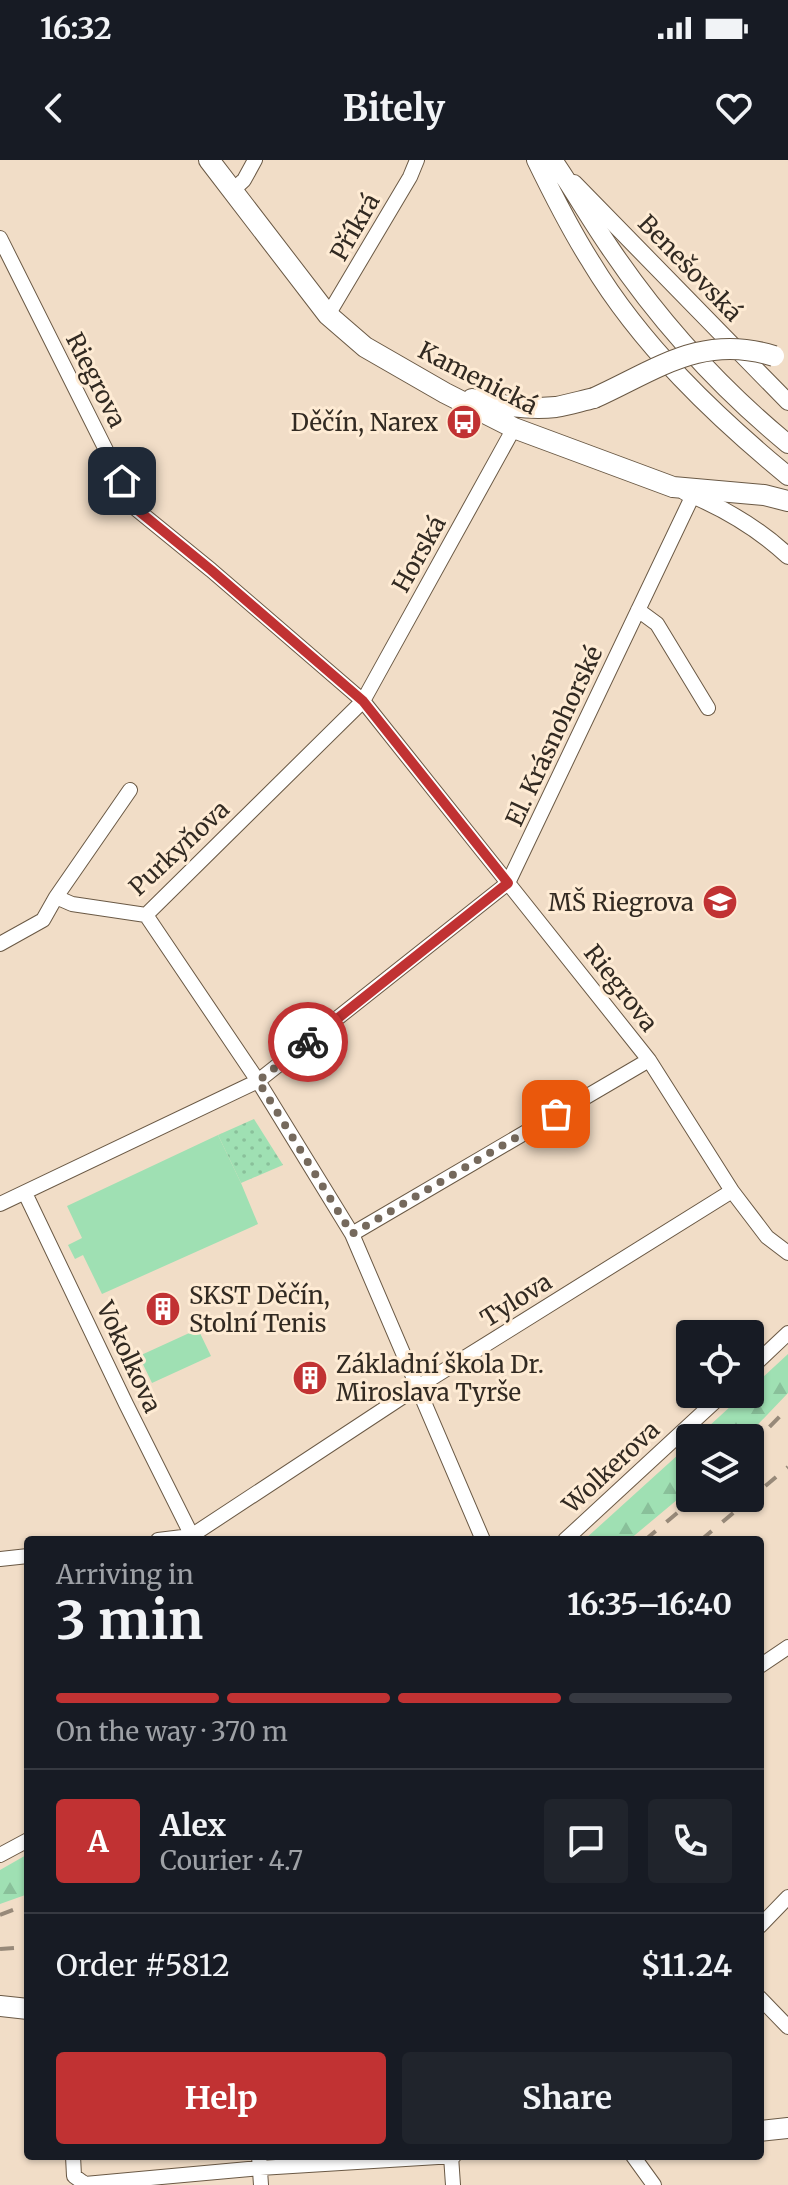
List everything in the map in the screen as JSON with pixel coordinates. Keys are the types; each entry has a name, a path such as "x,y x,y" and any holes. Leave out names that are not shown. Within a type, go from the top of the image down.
{"main road":[{"name":"Kamenická","path":"209,160 328,315 365,347 514,428 673,487"},
{"path":"536,160 591,264 656,350 745,441 788,476"},
{"name":"Benešovská","path":"556,163 611,249 652,305 707,370 788,444"},
{"path":"445,393 500,405 556,407 594,398 699,351 747,349 788,363"},
{"path":"673,487 764,495 788,501"},
{"path":"0,2006 24,2009"},
{"path":"764,2131 788,2128"}],"street":[{"path":"232,191 244,180 255,160"},
{"name":"Příkrá","path":"328,315 417,160"},
{"name":"Benešovská","path":"556,163 788,402"},
{"name":"Riegrova","path":"0,238 135,508 363,701 649,1060 732,1191 767,1237 788,1253"},
{"name":"Horská","path":"363,701 514,428"},
{"name":"Kamenická","path":"673,487 729,511 762,532 788,556"},
{"name":"El. Krásnohorské","path":"0,1204 258,1081 508,883 693,495"},
{"path":"638,610 657,624 708,708"},
{"name":"Purkyňova","path":"56,897 72,904 146,915 363,701"},
{"path":"0,944 43,920 130,790"},
{"path":"146,915 258,1081 352,1234 481,1536"},
{"path":"352,1234 649,1060"},
{"name":"Tylova","path":"196,1536 416,1388 732,1191"},
{"name":"Vokolkova","path":"25,1193 192,1536"},
{"path":"764,1356 788,1333"},
{"name":"Wolkerova","path":"569,1536 708,1408"},
{"path":"0,1559 24,1556"},
{"path":"764,1663 788,1647"},
{"path":"0,1855 24,1842"},
{"path":"764,1922 788,1897"},
{"path":"764,2002 788,2027"},
{"path":"73,2160 74,2176 82,2183 259,2162 323,2160"},
{"path":"452,2160 453,2185"},
{"path":"636,2160 654,2185"},
{"path":"259,2162 261,2185"}],"green space":[{"path":"254,1119 283,1165 241,1183 218,1135"},
{"path":"218,1135 258,1224 102,1294 83,1255 75,1259 68,1245 82,1238 67,1206"},
{"path":"198,1329 211,1356 152,1383 139,1356"},
{"path":"788,1354 788,1393 758,1424 711,1424 729,1408 764,1408 764,1376"},
{"path":"676,1457 676,1501 634,1536 588,1536"},
{"path":"24,1856 24,1895 0,1904 0,1870"}],"railway":[{"path":"764,1433 788,1408"},
{"path":"706,1536 788,1467"},
{"path":"650,1536 678,1512"},
{"path":"0,1915 24,1906"},
{"path":"0,1949 24,1947"}],"way so far":[{"path":"308,1042 258,1081 352,1234 556,1114"}],"place":[{"name":"Děčín, Narex","path":"464,422"},
{"name":"MŠ Riegrova","path":"720,902"},
{"name":"SKST Děčín, Stolní Tenis","path":"163,1309"},
{"name":"Základní škola Dr. Miroslava Tyrše","path":"310,1378"}],"route":[{"path":"122,481 135,508 363,701 508,883 308,1042"}]}
